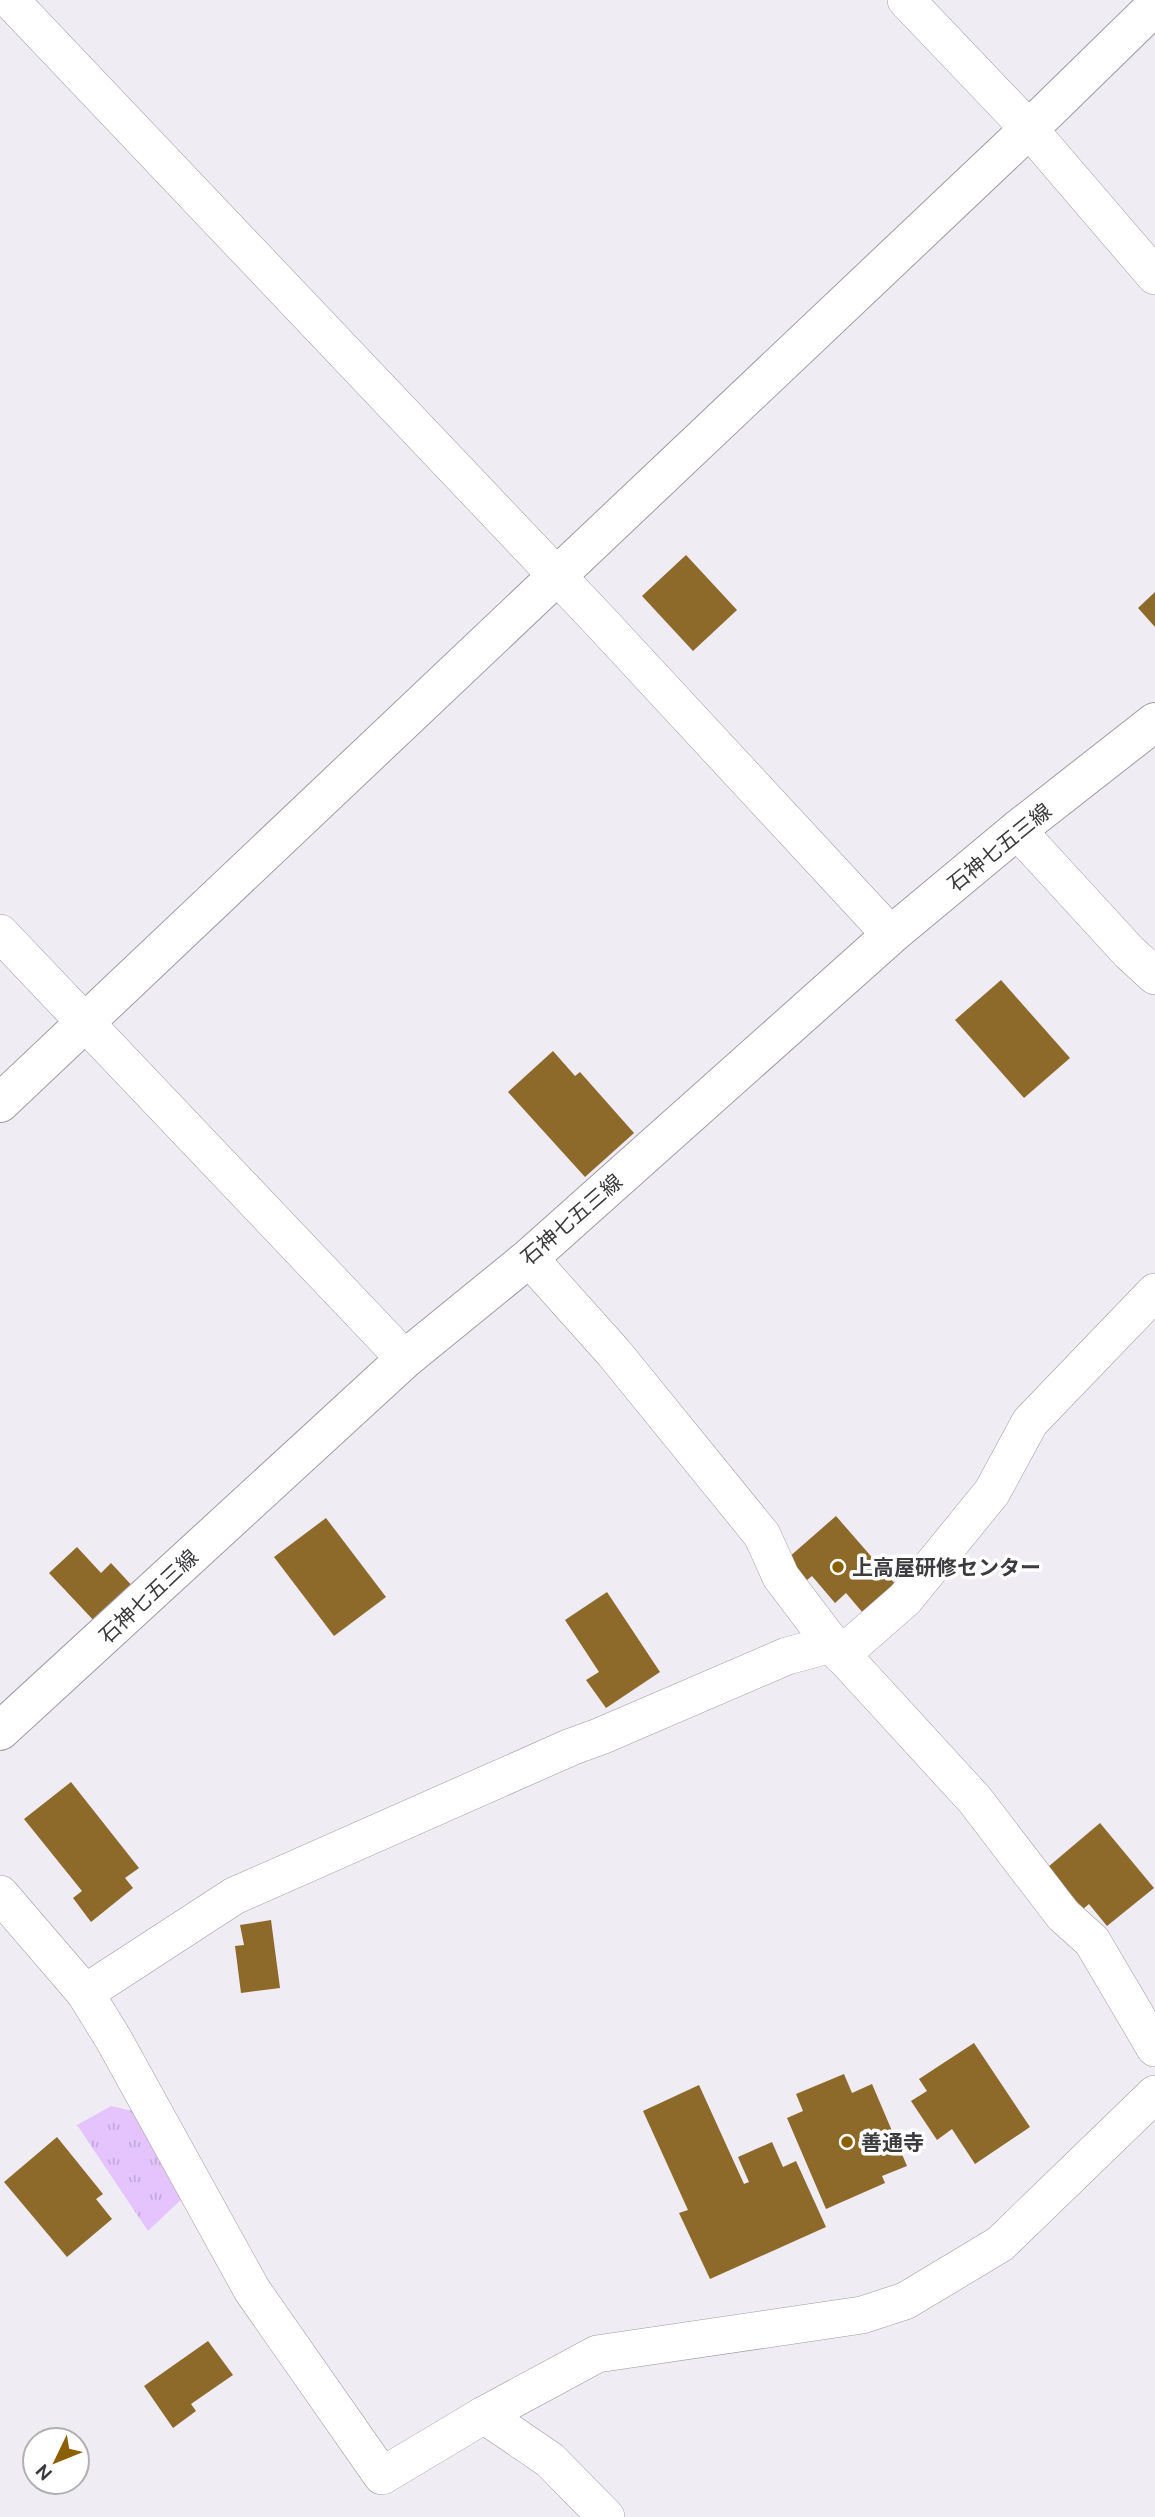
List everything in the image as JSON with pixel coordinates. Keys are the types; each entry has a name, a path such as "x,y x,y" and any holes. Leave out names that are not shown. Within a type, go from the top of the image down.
{"street":[{"path":"10,0 556,576 891,935"},
{"path":"906,0 1029,129 1155,276"},
{"path":"0,1103 1029,129 1155,6"},
{"name":"石神七五三線","path":"0,1731 405,1359 529,1258 891,935 1017,830 1155,722"},
{"path":"1017,830 1129,952 1155,976"},
{"path":"0,933 405,1359"},
{"path":"529,1258 614,1353 762,1535 780,1577 836,1650 975,1800 1063,1915 1092,1941 1155,2048"},
{"path":"85,1993 234,1896 571,1747 788,1656 836,1650 905,1600 992,1492 1030,1422 1155,1293"},
{"path":"0,1894 85,1993 114,2040 252,2290 382,2476 484,2415 597,2354 862,2315 905,2301 1000,2244 1155,2094"},
{"path":"484,2415 550,2459 606,2517"}],"green space":[{"path":"111,2106 141,2113 186,2195 148,2231 77,2125"}],"building":[{"path":"686,555 737,610 693,651 642,596"},
{"path":"1155,592 1155,627 1138,608"},
{"path":"1001,980 1070,1058 1024,1098 955,1020"},
{"path":"553,1051 575,1076 580,1072 634,1133 585,1177 508,1092"},
{"name":"上高屋研修センター","path":"836,1516 896,1585 863,1613 846,1593 835,1603 812,1576 807,1580 788,1558"},
{"path":"326,1518 386,1597 334,1636 274,1557"},
{"path":"77,1547 101,1573 111,1563 136,1590 98,1625 49,1573"},
{"path":"607,1592 660,1672 606,1708 586,1680 599,1672 565,1620"},
{"path":"71,1782 139,1868 125,1878 133,1888 91,1922 73,1898 82,1891 24,1819"},
{"path":"1100,1823 1154,1888 1107,1926 1089,1904 1083,1909 1048,1867"},
{"path":"271,1920 280,1988 241,1993 235,1946 244,1945 240,1925"},
{"path":"974,2043 1030,2127 975,2164 952,2129 937,2140 911,2101 927,2091 919,2079"},
{"name":"善通寺","path":"844,2074 852,2093 872,2084 907,2166 882,2176 885,2183 826,2209 787,2118 803,2111 796,2094"},
{"path":"699,2085 744,2184 749,2182 738,2157 772,2142 783,2167 796,2161 826,2227 710,2279 679,2213 688,2210 643,2111"},
{"path":"57,2137 103,2194 96,2199 112,2219 67,2257 4,2182"},
{"path":"208,2341 233,2375 191,2404 196,2411 173,2428 144,2386"}],"place":[{"name":"上高屋研修センター","path":"838,1567"},
{"name":"善通寺","path":"847,2142"}]}
